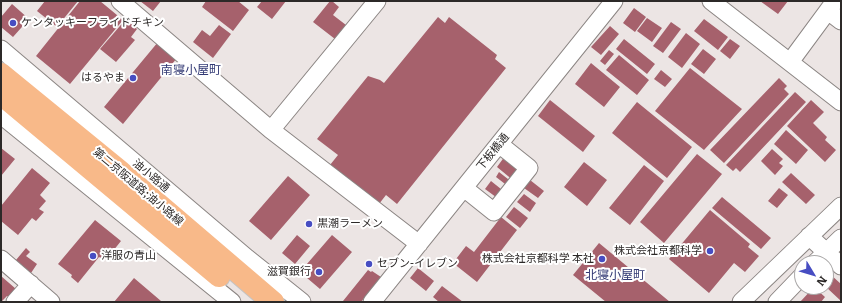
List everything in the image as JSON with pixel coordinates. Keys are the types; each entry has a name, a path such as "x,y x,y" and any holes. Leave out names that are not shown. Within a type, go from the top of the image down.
{"highway":[{"name":"第二京阪道路;油小路線","path":"1,74 121,172 273,302"},
{"name":"第二京阪道路;油小路線","path":"1,94 251,302"}],"street":[{"path":"120,1 272,130 419,244"},
{"name":"下板橋通","path":"372,302 614,1"},
{"path":"711,1 841,102"},
{"path":"272,130 370,4"},
{"path":"790,62 833,8"},
{"name":"油小路通","path":"1,48 247,258 302,302"},
{"path":"1,115 232,302"},
{"path":"464,188 494,212 529,168 499,144"},
{"path":"741,302 841,206"},
{"path":"809,236 818,255"},
{"path":"823,255 841,238"},
{"path":"1,259 51,302"},
{"path":"15,302 31,284"},
{"path":"777,302 794,284"}],"building":[{"path":"45,1 78,1 57,27 37,11"},
{"path":"80,1 100,1 123,20 70,84 36,56"},
{"path":"140,1 161,1 153,11"},
{"path":"206,1 238,1 249,10 233,31 202,7"},
{"path":"262,1 286,1 272,19 257,7"},
{"path":"330,1 339,7 333,15 346,25 335,39 313,22"},
{"path":"760,1 788,1 778,14"},
{"name":"ケンタッキーフライドチキン","path":"12,4 29,19 13,37 1,27 1,17"},
{"path":"634,8 646,17 635,32 623,23"},
{"path":"438,17 445,23 449,17 497,55 495,59 506,68 397,204 386,195 379,204 330,165 338,155 317,139 368,76 384,83"},
{"path":"647,18 662,28 652,42 637,31"},
{"path":"126,19 137,29 131,37 135,40 116,62 100,49"},
{"path":"704,19 728,37 718,50 694,31"},
{"path":"671,22 681,29 663,53 653,46"},
{"path":"219,25 231,34 213,58 193,42 202,30 210,36"},
{"path":"610,26 619,34 601,55 591,47"},
{"path":"686,33 700,44 682,68 668,57"},
{"path":"624,39 655,64 647,74 616,49"},
{"path":"730,39 740,46 730,59 720,51"},
{"path":"158,42 177,58 123,124 104,107"},
{"path":"703,49 716,59 704,74 691,64"},
{"path":"609,50 614,54 605,65 600,61"},
{"path":"619,55 649,80 637,95 606,70"},
{"path":"591,63 620,87 604,107 575,84"},
{"path":"690,68 742,109 704,150 655,111"},
{"path":"661,70 672,79 665,87 654,79"},
{"path":"779,78 787,86 784,89 789,94 724,163 710,150"},
{"path":"795,92 806,102 740,172 736,168 733,171 726,165"},
{"path":"550,100 595,136 583,152 538,116"},
{"path":"811,100 824,112 813,123 827,137 825,140 836,150 825,162 787,126"},
{"path":"637,102 692,147 667,178 612,133"},
{"path":"786,130 808,150 796,164 774,144"},
{"path":"1,148 15,159 1,176"},
{"path":"772,149 783,159 779,163 783,166 775,175 761,161"},
{"path":"697,154 722,174 664,243 640,222"},
{"path":"505,156 522,170 514,181 497,167"},
{"path":"584,162 607,180 587,206 564,187"},
{"path":"644,165 664,181 630,225 609,208"},
{"path":"32,168 50,183 40,195 46,201 39,209 44,212 36,221 32,218 18,235 1,221 1,206"},
{"path":"499,172 513,183 509,187 496,177"},
{"path":"791,173 815,195 806,204 782,182"},
{"path":"288,176 310,195 271,240 249,221"},
{"path":"530,180 544,191 538,198 524,188"},
{"path":"491,181 506,193 500,200 485,189"},
{"path":"779,188 788,195 777,208 768,201"},
{"path":"524,194 536,203 530,212 517,202"},
{"path":"722,197 771,238 761,249 712,208"},
{"path":"514,207 528,218 520,228 506,217"},
{"name":"株式会社京都科学","path":"710,210 750,244 748,247 759,256 745,272 734,263 709,293 669,259"},
{"path":"501,217 517,230 477,282 453,263 466,246 474,252"},
{"path":"95,220 121,241 113,251 110,248 101,258 99,257 78,283 71,277 72,275 58,264"},
{"path":"297,235 310,246 295,264 282,253"},
{"path":"332,235 352,252 320,289 300,272"},
{"name":"株式会社京都科学 本社","path":"599,243 670,302 606,302 573,275"},
{"path":"26,248 30,252 26,256 37,264 31,273 16,260"},
{"path":"418,268 434,281 426,291 410,278"},
{"path":"368,270 381,277 379,280 361,302 343,301"},
{"path":"1,276 16,289 9,297 7,296 1,302"},
{"path":"134,278 161,301 114,302"},
{"path":"834,278 841,284 841,301 834,294"},
{"path":"442,286 463,302 439,302 433,297"},
{"path":"807,295 823,295 825,297 821,302 800,302"}],"place":[{"name":"ケンタッキーフライドチキン","path":"13,23"},
{"name":"はるやま","path":"133,78"},
{"name":"黒潮ラーメン","path":"309,224"},
{"name":"株式会社京都科学","path":"710,251"},
{"name":"洋服の青山","path":"93,256"},
{"name":"株式会社京都科学 本社","path":"602,259"},
{"name":"セブン-イレブン","path":"369,264"},
{"name":"滋賀銀行","path":"319,272"}],"district":[{"name":"南寝小屋町","path":"191,70"},
{"name":"北寝小屋町","path":"615,275"}]}
